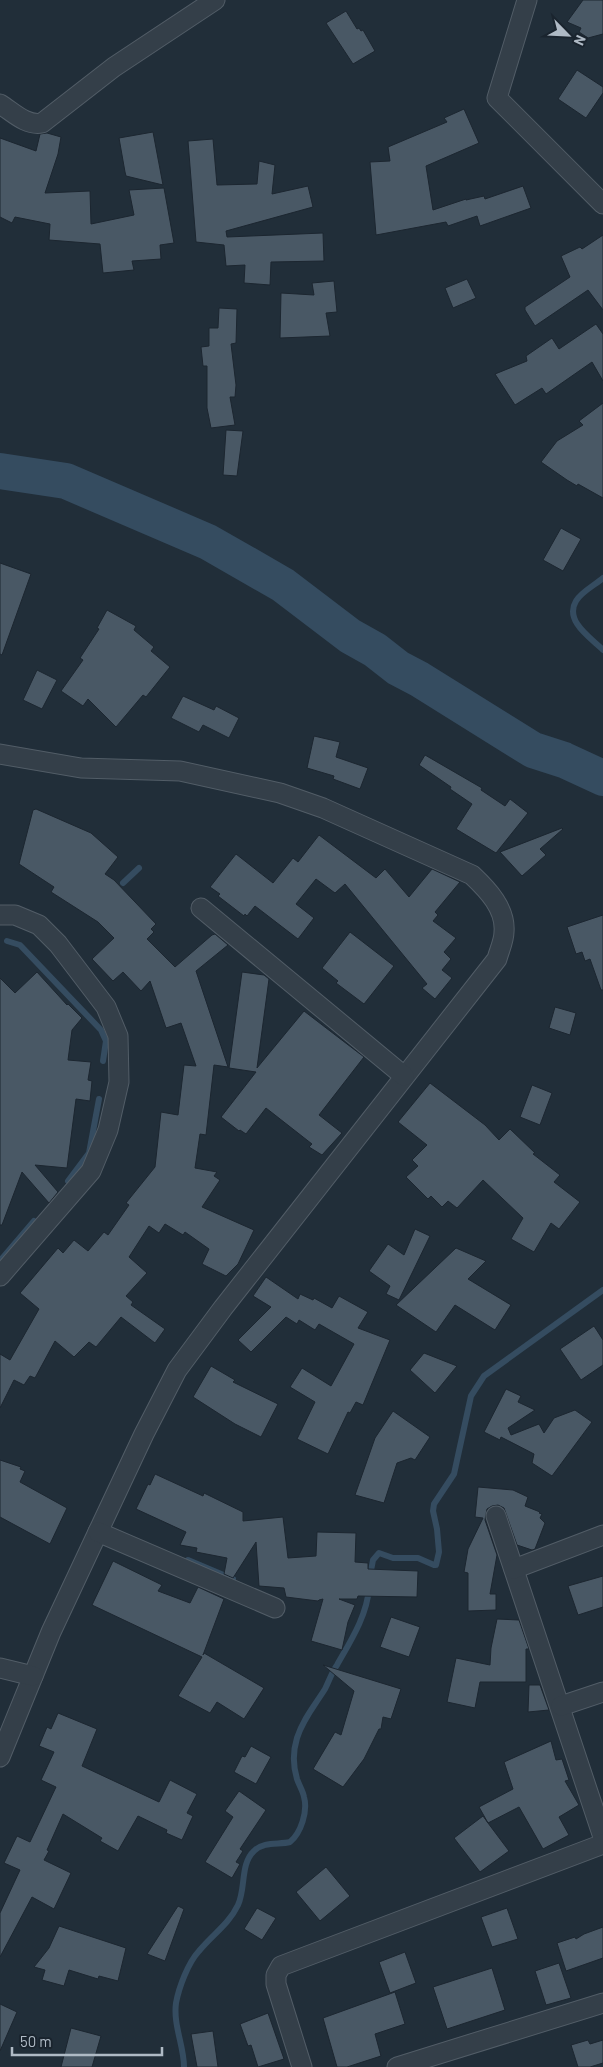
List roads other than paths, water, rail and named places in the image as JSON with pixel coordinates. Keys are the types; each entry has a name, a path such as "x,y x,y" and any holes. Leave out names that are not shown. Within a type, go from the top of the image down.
{"street":[{"path":"527,0 496,98 603,204"},
{"path":"0,104 27,122 34,124 42,123 114,67 206,2"},
{"path":"0,754 81,768 180,771 280,793 323,808 472,875 487,890 501,910 504,932 497,959 223,1308 177,1370 144,1434 51,1632 0,1757"},
{"path":"201,908 404,1076"},
{"path":"0,915 15,915 39,925 58,944 106,1007 118,1036 118,1082 108,1130 91,1171 0,1276"},
{"path":"496,1516 561,1706 603,1837"},
{"path":"98,1532 275,1608"},
{"path":"514,1569 603,1535"},
{"path":"0,1668 33,1676"},
{"path":"561,1706 603,1692"},
{"path":"302,2067 276,1984 276,1975 281,1966 603,1844"},
{"path":"397,2067 603,2003"}],"waterway":[{"path":"0,471 66,481 208,542 283,585 350,636 375,650 398,668 419,679 533,750 564,760 603,778"},
{"path":"603,578 581,595 573,608 573,615 580,628 603,650"},
{"path":"123,883 139,868"},
{"path":"7,941 20,945 101,1030 106,1041 103,1061"},
{"path":"68,1181 89,1153 99,1099"},
{"path":"0,1261 34,1221"},
{"path":"370,1576 373,1560 379,1553 393,1558 418,1558 436,1565 439,1552 433,1511 434,1504 454,1474 471,1396 484,1376 603,1290"},
{"path":"188,1560 233,1579"},
{"path":"184,2067 175,2011 182,1983 195,1956 225,1924 238,1905 245,1869 250,1856 262,1846 290,1842 300,1827 305,1803 294,1764 297,1738 306,1718 325,1689 357,1628 365,1609 369,1588"}]}
